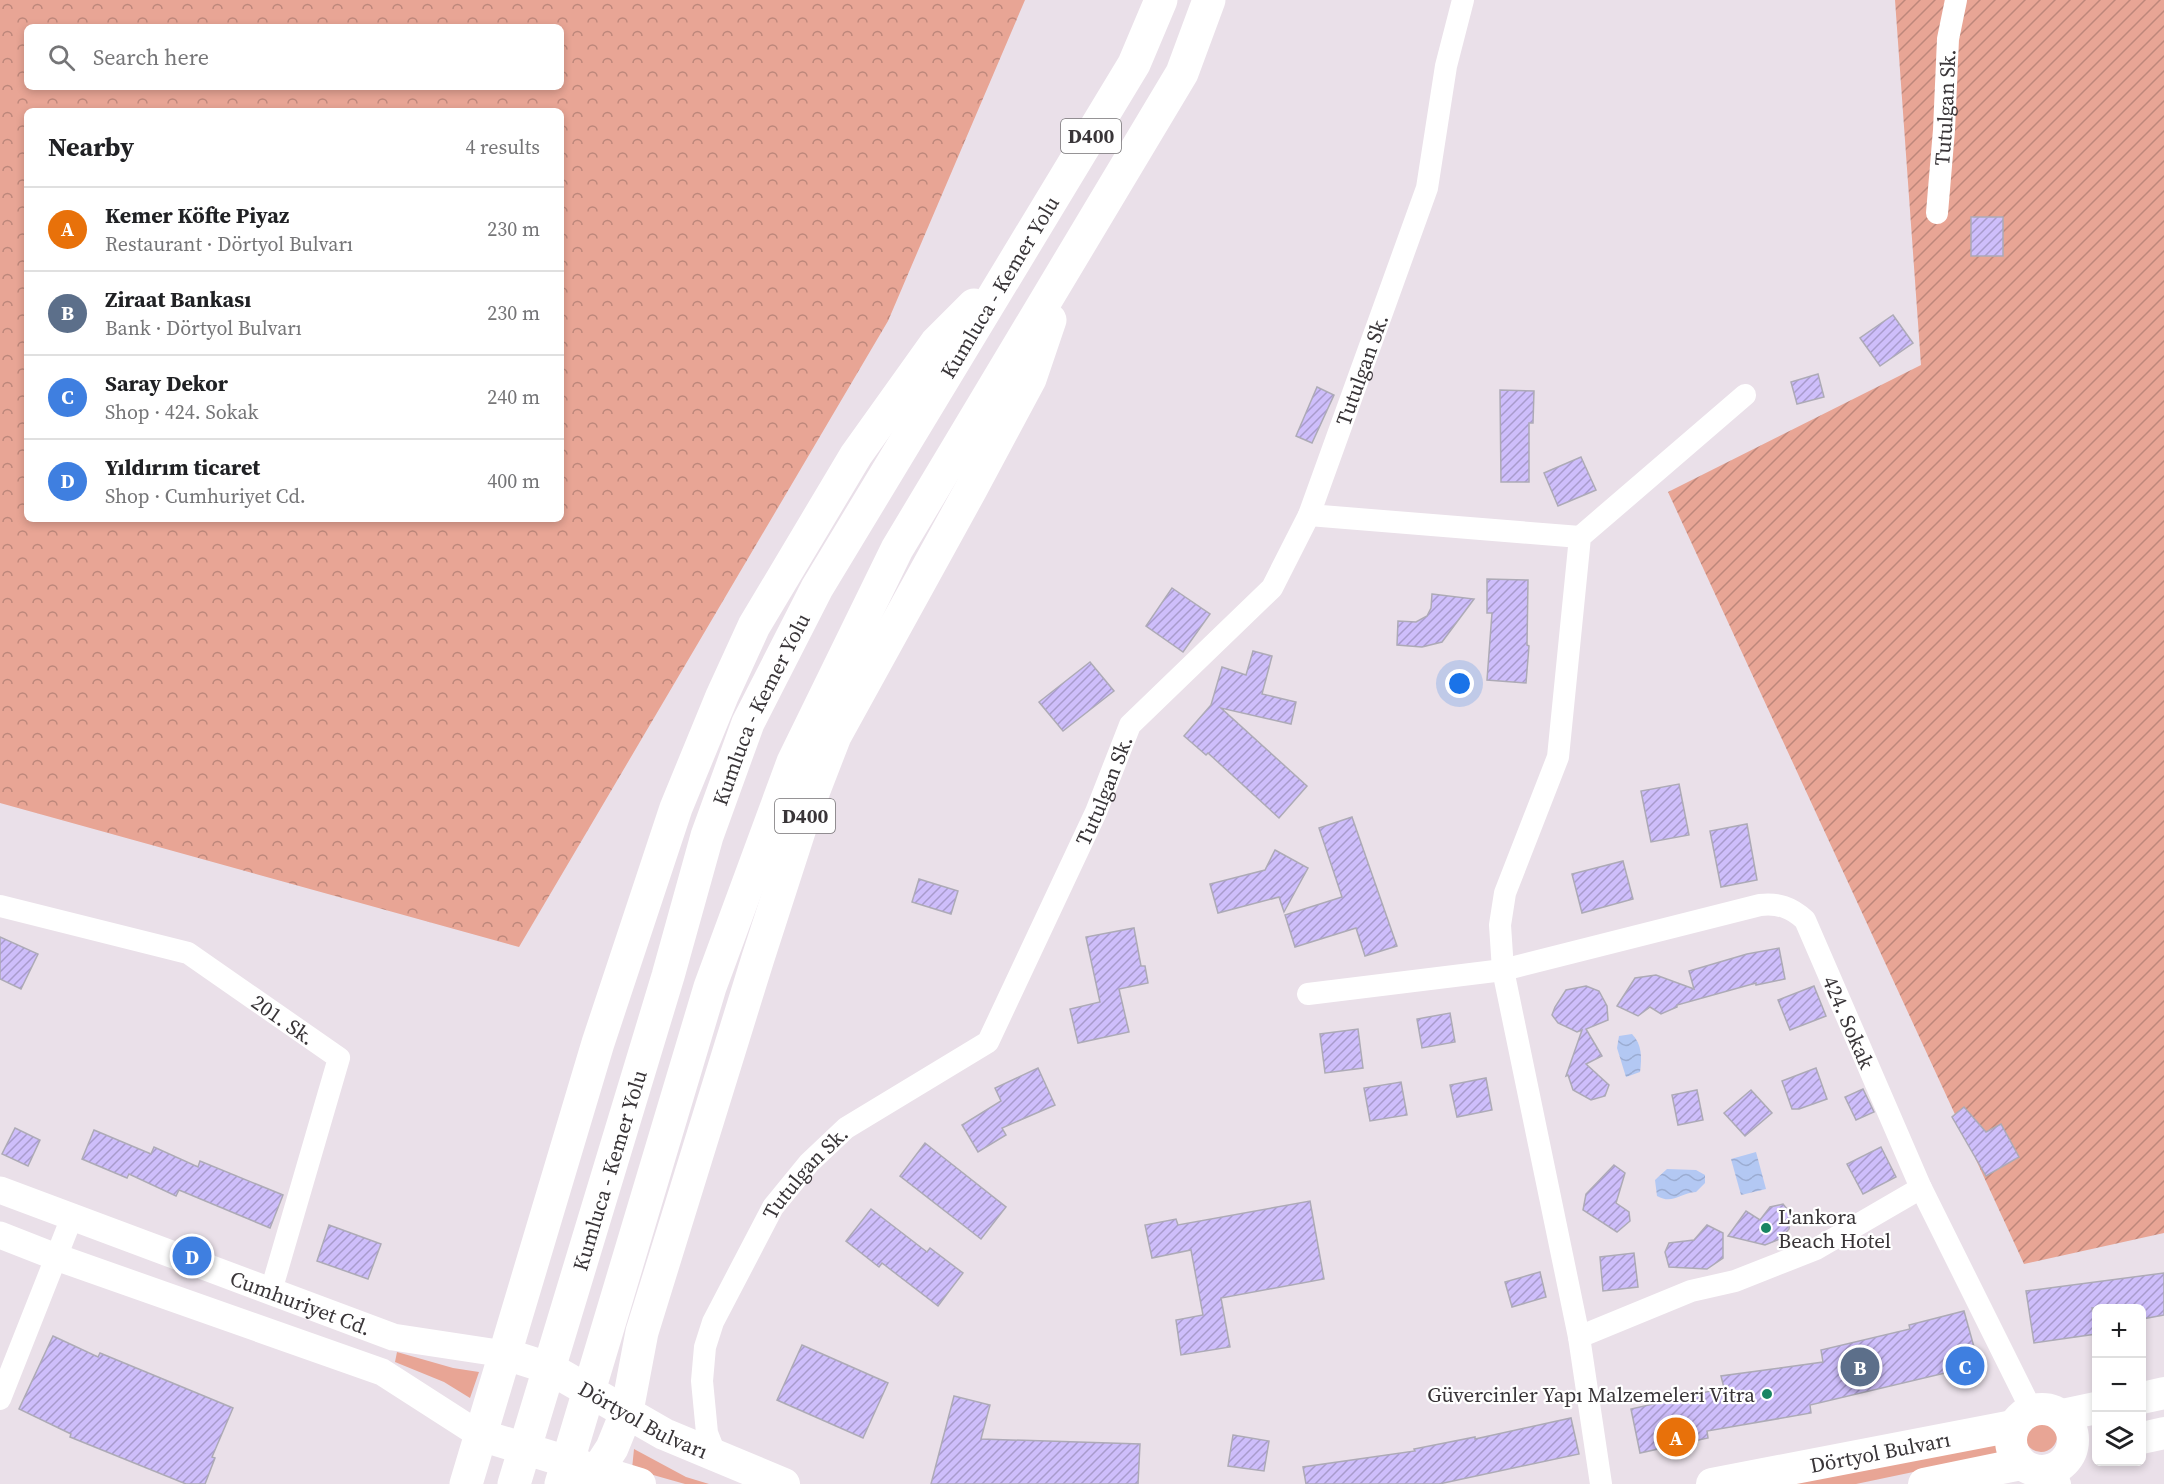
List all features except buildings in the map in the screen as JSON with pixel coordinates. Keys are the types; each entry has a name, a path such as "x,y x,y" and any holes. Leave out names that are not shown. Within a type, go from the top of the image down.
{"highway":[{"name":"Kumluca - Kemer Yolu","path":"514,1484 668,976 707,836 748,723 817,588 1134,64 1161,0"},
{"name":"Kumluca - Kemer Yolu","path":"561,1484 710,987 793,762 897,549 1182,73 1209,0"},
{"name":"Kumluca - Kemer Yolu","path":"595,1478 612,1448 627,1411 642,1332 765,936 804,816 831,746 1030,379 1073,256"},
{"path":"466,1484 598,1043 676,808 722,696 754,626 856,455 936,343 1012,267"}],"main road":[{"name":"Dörtyol Bulvarı","path":"505,1354 549,1368 664,1434 784,1484"},
{"path":"2146,1397 2164,1393"},
{"path":"2048,1408 2063,1415 2074,1432 2071,1463 2037,1471 2021,1464 2011,1446 2022,1418 2048,1408"},
{"path":"2063,1415 2092,1409"},
{"name":"Dörtyol Bulvarı","path":"1712,1484 2022,1418"},
{"path":"2146,1437 2164,1433"},
{"path":"480,1435 595,1478 640,1484"},
{"name":"Dörtyol Bulvarı","path":"1924,1484 2021,1464"}],"street":[{"name":"Tutulgan Sk.","path":"716,1456 707,1433 702,1381 705,1347 713,1322 772,1207 809,1163 846,1128 988,1042 1096,812 1130,725 1272,588 1309,515 1427,188 1446,66 1463,0"},
{"name":"Tutulgan Sk.","path":"1937,213 1948,39 1956,0"},
{"path":"1601,1484 1579,1337 1503,970 1500,925 1505,893 1514,866 1558,757 1580,537 1745,395"},
{"path":"1309,515 1580,537"},
{"name":"424. Sokak","path":"1308,994 1503,970 1760,905 1783,906 1795,911 1805,920 2022,1418"},
{"name":"201. Sk.","path":"0,906 188,953 339,1058 271,1291"},
{"path":"1579,1337 1691,1291 1735,1281 1816,1249 1921,1188"},
{"name":"Cumhuriyet Cd.","path":"0,1190 393,1337 505,1354"},
{"path":"0,1399 72,1217"},
{"name":"Cumhuriyet Cd.","path":"0,1235 56,1257 382,1372 480,1435"},
{"path":"382,1372 393,1337"}],"green space":[{"path":"0,0 1025,0 888,321 519,947 0,803"},
{"path":"1895,0 2164,0 2164,1233 2024,1264 1668,492 1921,365"},
{"path":"397,1352 453,1368 479,1372 470,1398 444,1382 395,1362"},
{"path":"2041,1420 2052,1425 2057,1436 2052,1447 2041,1452 2030,1447 2025,1436 2030,1425"},
{"path":"1999,1434 2004,1453 1856,1484 1767,1484"},
{"path":"634,1449 686,1477 709,1484 685,1484 632,1469"}],"water":[{"path":"1632,1034 1638,1042 1640,1072 1626,1077 1617,1048 1619,1036"},
{"path":"1756,1152 1766,1189 1741,1195 1731,1159"},
{"path":"1667,1169 1696,1170 1705,1175 1705,1183 1696,1192 1672,1199 1657,1196 1655,1180"}],"place":[{"name":"L'ankora Beach Hotel","path":"1766,1228"},
{"name":"Yıldırım ticaret","path":"192,1256"},
{"name":"Saray Dekor","path":"1965,1366"},
{"name":"Ziraat Bankası","path":"1860,1367"},
{"name":"Güvercinler Yapı Malzemeleri Vitra","path":"1767,1394"},
{"name":"Kemer Köfte Piyaz","path":"1676,1437"}]}
